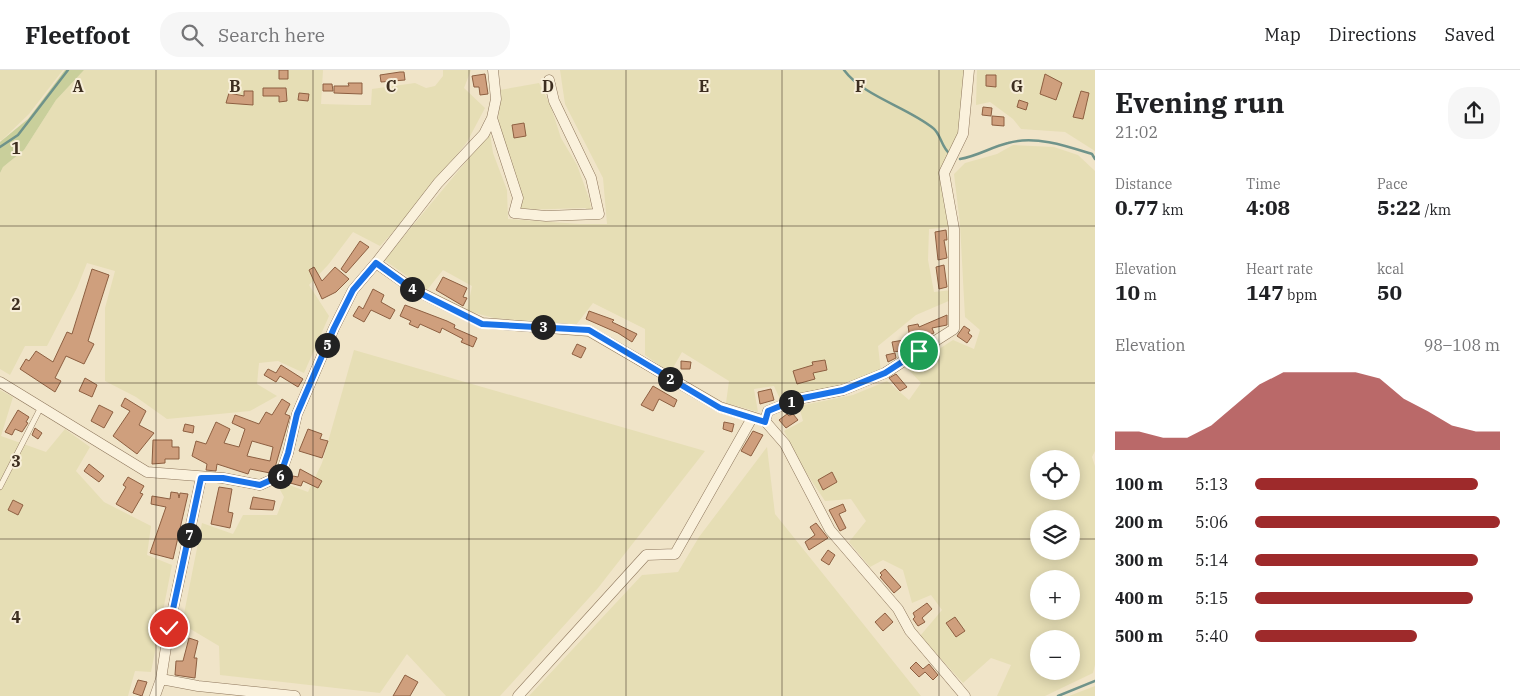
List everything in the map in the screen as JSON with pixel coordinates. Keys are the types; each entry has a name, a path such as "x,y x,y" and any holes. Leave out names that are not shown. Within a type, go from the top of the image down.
{"street":[{"path":"0,382 148,472 201,478 223,478 260,485 280,476 288,453 297,414 334,328 353,290 438,183 484,134 492,118 496,99 493,70"},
{"path":"765,422 768,411 798,399 843,390 885,373 954,329 954,228 944,173 963,134 969,70"},
{"path":"492,118 518,198 514,213 546,216 599,214 592,178 554,101 549,80"},
{"path":"376,263 412,289 482,324 589,330 720,408 765,422 785,444 830,530 898,609 910,630 965,696"},
{"path":"518,696 646,555 676,554 752,418"},
{"path":"156,696 201,478"},
{"path":"161,679 198,686 295,696"}],"lane":[{"path":"0,486 41,407"}],"shaded area":[{"path":"0,70 63,70 29,114 2,140 0,140"},
{"path":"84,70 323,70 321,104 371,105 372,89 415,83 426,88 435,86 443,76 443,70 471,70 464,88 485,108 467,142 410,214 380,246 353,232 328,265 309,285 329,316 304,373 278,361 259,363 257,384 277,396 250,411 167,419 136,397 105,381 105,308 115,271 87,263 77,288 47,346 25,346 10,375 0,369 0,173 3,167 24,150 56,100"},
{"path":"560,70 965,70 960,131 944,174 951,227 929,229 928,260 934,292 952,290 951,300 916,315 878,346 881,372 803,396 780,399 774,386 754,389 758,412 726,403 729,381 682,352 670,373 645,355 645,329 593,303 576,325 494,318 467,311 472,286 443,270 427,290 384,260 490,133 493,153 507,190 508,219 607,224 603,178 565,104"},
{"path":"977,70 1095,70 1095,151 1065,132 1021,129 1013,119 990,102 976,105"},
{"path":"539,83 550,104 561,138 577,165 590,201 591,212 585,208 519,210 523,198 498,122 500,90"},
{"path":"1013,145 1054,147 1078,155 1095,171 1095,451 1092,457 1095,466 1095,665 1093,673 1080,679 1080,630 1030,630 1030,680 1078,680 1045,696 997,696 1011,665 991,658 963,683 920,636 942,610 931,595 912,603 903,570 883,560 870,567 849,542 866,521 851,499 825,501 803,468 784,431 803,421 799,406 853,395 887,381 909,400 921,383 908,369 953,340 974,349 980,330 965,317 960,224 954,174 965,163 997,154"},
{"path":"354,350 705,451 598,588 500,696 446,696 407,654 380,693 220,675 219,646 182,624 202,523 233,534 243,515 277,515 284,497 278,486 281,482 308,492 322,463"},
{"path":"0,390 13,397 1,436 46,452 65,429 90,447 76,471 104,502 151,526 147,555 172,565 151,672 135,671 128,696 0,696"},
{"path":"767,447 775,514 921,696 529,696 642,575 678,572 699,537"},
{"path":"1095,686 1095,696 1069,696"}],"green space":[{"path":"65,70 84,70 56,100 24,150 3,167 0,173 0,142 28,119"}],"building":[{"path":"279,70 288,70 288,79 279,79"},
{"path":"404,72 405,80 381,82 380,75"},
{"path":"485,74 488,94 480,95 479,87 474,87 472,76"},
{"path":"1045,74 1062,83 1056,100 1040,94"},
{"path":"986,75 996,75 996,87 986,86"},
{"path":"348,83 362,83 362,94 334,93 334,86 349,86"},
{"path":"323,84 332,84 333,91 323,91"},
{"path":"263,88 286,88 287,101 279,102 279,96 263,96"},
{"path":"244,91 253,91 253,105 226,103 229,93 244,96"},
{"path":"1081,91 1089,93 1083,119 1073,117"},
{"path":"299,93 309,94 308,101 298,100"},
{"path":"1019,100 1028,103 1026,110 1017,107"},
{"path":"983,107 992,108 991,116 982,115"},
{"path":"992,116 1004,117 1004,126 992,125"},
{"path":"524,123 526,136 514,138 512,125"},
{"path":"946,230 947,240 944,240 947,258 938,260 935,232"},
{"path":"360,241 369,247 346,273 341,269"},
{"path":"944,265 947,287 939,289 936,267"},
{"path":"314,267 322,281 335,267 349,279 336,292 322,299 309,270"},
{"path":"92,269 109,275 88,341 94,344 84,364 66,356 55,378 61,381 55,392 20,369 26,359 29,361 36,351 53,362 67,332 72,334"},
{"path":"443,277 467,288 463,297 467,298 463,306 436,290"},
{"path":"373,289 384,295 381,302 395,310 390,319 371,310 364,322 353,316 359,306 363,309"},
{"path":"405,305 447,321 455,325 454,328 477,338 473,347 461,342 463,339 442,328 440,333 420,324 418,328 409,324 411,321 400,316"},
{"path":"589,311 614,320 612,322 637,334 632,342 618,333 586,319"},
{"path":"947,315 947,325 932,328 934,333 921,339 922,341 910,349 894,352 892,342 910,339 908,326 918,324 919,327"},
{"path":"964,326 970,330 968,333 972,336 967,343 957,336"},
{"path":"577,344 586,348 581,358 572,354"},
{"path":"895,353 896,358 888,362 886,355"},
{"path":"825,360 827,370 813,373 815,379 797,384 793,371 813,365 812,362"},
{"path":"681,361 691,362 690,369 681,369"},
{"path":"281,365 303,379 298,387 280,376 276,382 264,375 268,369 276,373"},
{"path":"896,374 907,387 900,391 889,378"},
{"path":"85,378 97,385 92,397 79,391"},
{"path":"653,386 677,400 674,407 659,399 653,411 641,405"},
{"path":"771,389 774,400 760,404 758,392"},
{"path":"125,398 146,411 139,425 154,433 137,454 113,436 130,411 121,406"},
{"path":"282,399 290,404 285,414 290,416 274,471 270,473 250,469 248,474 217,464 216,471 206,470 207,464 192,456 196,441 206,444 216,422 230,429 224,443 239,447 245,429 232,423 235,415 259,424 266,412 272,415","holes":["252,441 273,447 270,461 247,456"]},
{"path":"99,405 113,412 104,428 91,421"},
{"path":"18,410 29,417 26,422 28,423 22,432 15,429 12,435 5,432"},
{"path":"787,414 789,416 793,414 798,420 786,428 779,420"},
{"path":"724,422 734,424 732,432 723,429"},
{"path":"185,424 194,426 193,433 183,431"},
{"path":"35,428 42,433 38,439 32,435"},
{"path":"308,429 322,434 320,439 328,441 322,458 299,451"},
{"path":"753,431 763,435 751,456 741,451"},
{"path":"153,440 172,440 172,447 179,447 179,459 165,459 165,463 152,464"},
{"path":"89,464 104,476 99,482 84,471"},
{"path":"300,469 322,481 318,488 303,481 301,486 290,483 293,476 298,477"},
{"path":"832,472 837,482 823,490 818,480"},
{"path":"128,477 144,486 140,493 143,494 132,513 116,504 126,487 123,485"},
{"path":"219,487 232,489 228,512 233,513 230,528 211,524"},
{"path":"171,492 178,493 179,498 180,493 188,494 173,559 150,553 166,507 151,504 152,496 170,499"},
{"path":"253,497 275,501 273,510 250,509"},
{"path":"13,500 23,505 18,515 8,510"},
{"path":"843,504 846,511 839,514 846,528 840,531 829,510"},
{"path":"816,523 828,538 809,550 805,542 815,535 810,527"},
{"path":"828,550 835,555 829,565 821,560"},
{"path":"885,569 901,587 894,593 880,577 882,575 880,573"},
{"path":"927,603 932,609 922,618 925,622 918,626 913,619 915,617 913,613"},
{"path":"885,613 893,622 883,631 875,622"},
{"path":"955,617 965,631 956,637 946,623"},
{"path":"189,638 198,641 194,658 197,658 195,678 175,675 176,661 183,661"},
{"path":"916,662 923,669 929,664 938,675 933,680 925,672 919,677 910,668"},
{"path":"405,675 418,682 410,696 393,696"},
{"path":"138,680 147,682 142,696 133,693"}],"waterway":[{"path":"0,147 18,135 68,70"},
{"path":"844,70 862,87 933,128 950,154"},
{"path":"960,159 1008,143 1029,140 1051,142 1072,148 1092,154 1095,159"},
{"path":"1058,696 1095,681"}],"route":[{"path":"169,628 201,478 223,478 260,485 280,476 288,453 297,414 334,328 353,290 376,263 412,289 482,324 589,330 720,408 765,422 768,411 798,399 843,390 885,373 919,351"}]}
